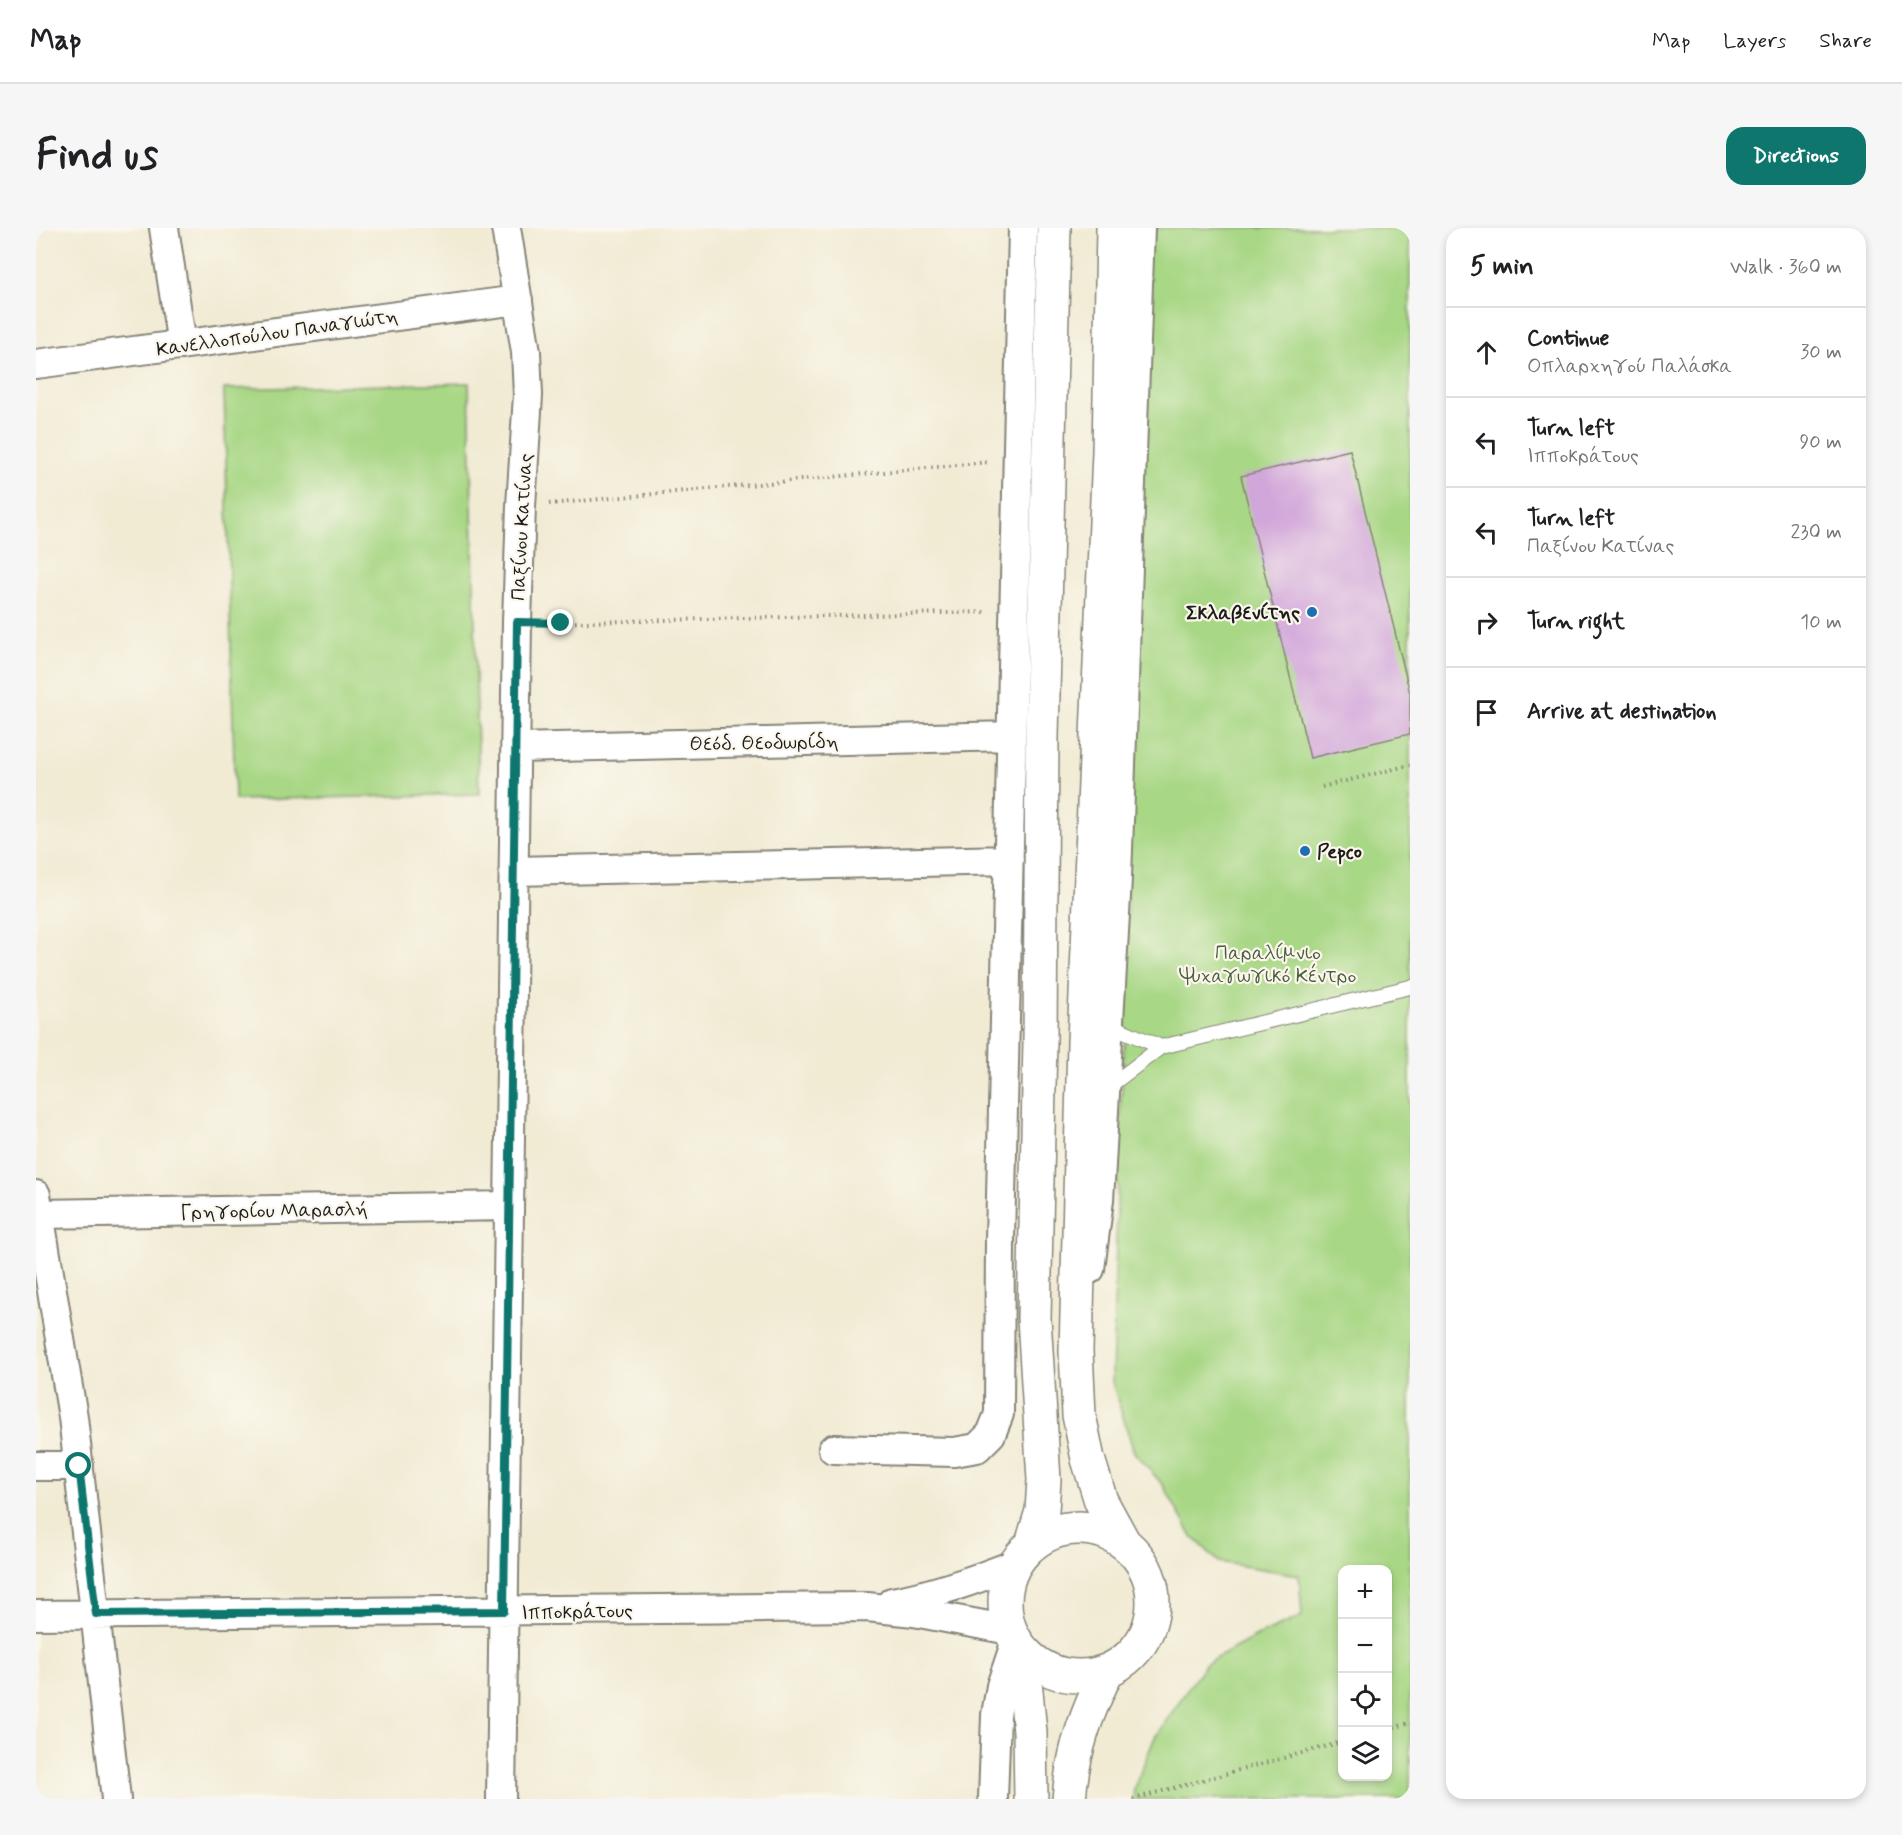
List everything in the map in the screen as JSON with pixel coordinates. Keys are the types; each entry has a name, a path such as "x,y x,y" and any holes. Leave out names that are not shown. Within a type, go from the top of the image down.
{"street":[{"path":"164,228 182,345"},
{"name":"Παξίνου Κατίνας","path":"501,1799 517,622 528,395 526,352 506,228"},
{"path":"833,1449 954,1452 977,1448 991,1434 999,1414 1000,1240 1023,228"},
{"path":"1031,1799 1030,1732 1016,1640 1005,1608 1007,1585 1024,1554 1042,1511 1044,1480 1034,1318 1040,1041 1042,737 1054,228"},
{"path":"1016,1640 1040,1665 1061,1674 1084,1676 1107,1671 1124,1661 1137,1648 1149,1627 1153,1603 1149,1579 1138,1557 1124,1543 1101,1501 1088,1459 1079,1414 1076,1351 1083,1042 1109,452 1113,228"},
{"path":"1076,1351 1100,1200 1107,1088 1118,866 1140,228"},
{"name":"Κανελλοπούλου Παναγιώτη","path":"36,364 518,300"},
{"name":"Θεόδ. Θεοδωρίδη","path":"516,748 1011,736"},
{"path":"514,871 1009,860"},
{"path":"38,1204 73,1417 116,1799"},
{"name":"Γρηγορίου Μαρασλή","path":"38,1204 509,1206"},
{"path":"36,1466 79,1466"},
{"path":"1024,1554 1054,1533 1078,1528 1102,1532 1124,1543"},
{"name":"Ιπποκράτους","path":"867,1607 920,1597 960,1586 1024,1554"},
{"name":"Ιπποκράτους","path":"36,1615 867,1607 914,1612 1016,1640"},
{"path":"993,1799 996,1715 1001,1686 1016,1640"},
{"path":"1069,1799 1071,1772 1078,1738 1107,1671"}],"lane":[{"path":"1107,1088 1161,1047 1410,987"},
{"path":"1110,1025 1161,1047"}],"path":[{"path":"521,506 1017,459"},
{"path":"517,622 561,623 1014,611"},
{"path":"1322,787 1410,765"},
{"path":"1392,1729 1410,1723"},
{"path":"1133,1799 1338,1743"}],"green space":[{"name":"Παραλίμνιο Ψυχαγωγικό Κέντρο","path":"1136,228 1410,228 1410,1799 1133,1799 1134,1788 1155,1737 1205,1664 1257,1636 1302,1616 1299,1575 1219,1562 1191,1535 1163,1485 1134,1452 1112,1382 1119,1140 1127,994 1129,443"},
{"path":"469,383 479,794 235,800 224,389"}],"building":[{"path":"1350,450 1410,693 1410,734 1310,758 1241,476"}],"place":[{"name":"Σκλαβενίτης","path":"1312,612"},
{"name":"Pepco","path":"1305,851"}],"route":[{"path":"79,1466 96,1614 504,1611 517,622 561,623"}]}
